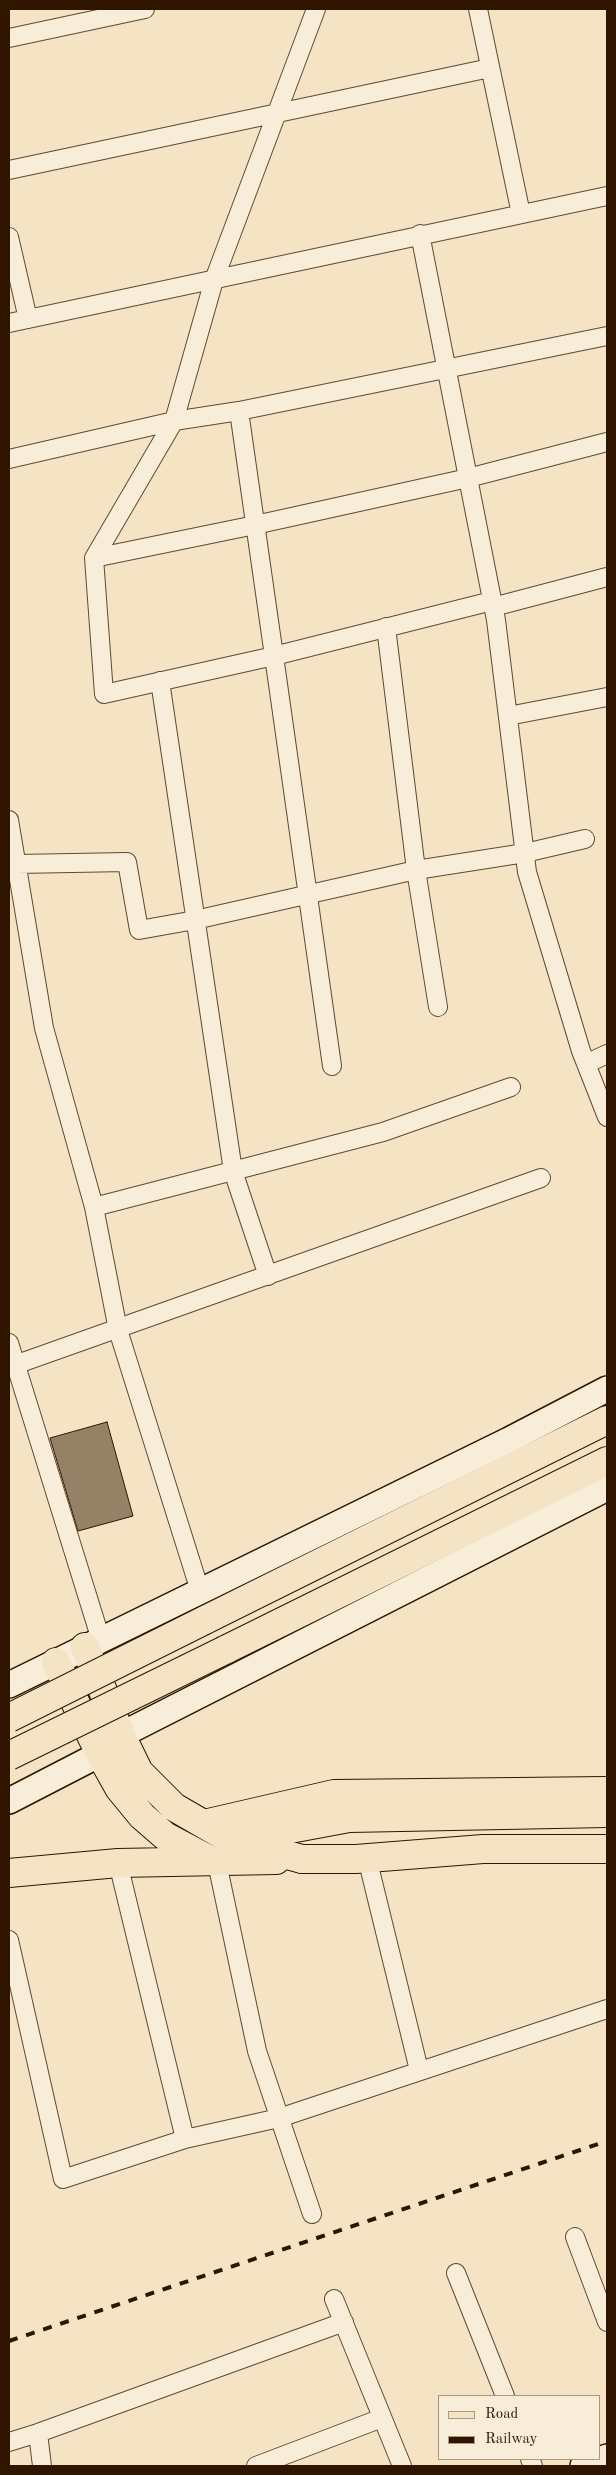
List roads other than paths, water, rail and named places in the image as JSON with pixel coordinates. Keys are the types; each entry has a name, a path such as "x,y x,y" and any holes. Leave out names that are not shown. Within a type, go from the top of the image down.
{"main road":[{"path":"9,1718 607,1420"},
{"path":"9,1756 607,1461"},
{"path":"93,1644 121,1736 140,1772 174,1807 231,1840 302,1859"},
{"path":"56,1662 100,1754 119,1788 142,1816 165,1836 217,1863"},
{"path":"204,1824 334,1794 607,1791"},
{"path":"231,1840 348,1818 607,1814"},
{"path":"9,1873 118,1863 217,1863 367,1858 483,1849 607,1849"}],"street":[{"path":"9,38 145,9"},
{"path":"316,9 275,113 214,280 174,421 94,558 104,694 274,656 386,627 607,577"},
{"path":"478,9 521,214"},
{"path":"9,170 490,68"},
{"path":"9,323 420,234 607,196"},
{"path":"420,234 493,604 527,872 586,1064 607,1117"},
{"path":"9,237 28,319"},
{"path":"9,459 174,421 239,411 607,336"},
{"path":"239,411 332,1066"},
{"path":"94,558 468,478 607,442"},
{"path":"386,627 416,870 438,1007"},
{"path":"160,681 233,1171 268,1276"},
{"path":"508,716 607,697"},
{"path":"9,820 44,1028 94,1208 118,1330 200,1592"},
{"path":"17,864 127,862 139,930 195,920 416,870 525,853 585,840"},
{"path":"586,1064 607,1054"},
{"path":"94,1208 383,1132 511,1087"},
{"path":"12,1366 118,1330 541,1178"},
{"path":"9,1343 12,1366 93,1644"},
{"path":"9,1685 509,1440 607,1389"},
{"path":"9,1801 100,1754 121,1736 607,1488"},
{"path":"367,1858 419,2070"},
{"path":"118,1863 185,2139"},
{"path":"217,1863 257,2051 312,2214"},
{"path":"9,1940 63,2179 185,2139 279,2118 607,2009"},
{"path":"576,2237 607,2322"},
{"path":"456,2273 505,2395"},
{"path":"334,2299 402,2466"},
{"path":"9,2442 38,2434 344,2322"},
{"path":"256,2466 382,2418"},
{"path":"38,2434 42,2466"},
{"path":"583,2466 597,2460"}],"railway":[{"path":"9,2341 607,2141"}]}
